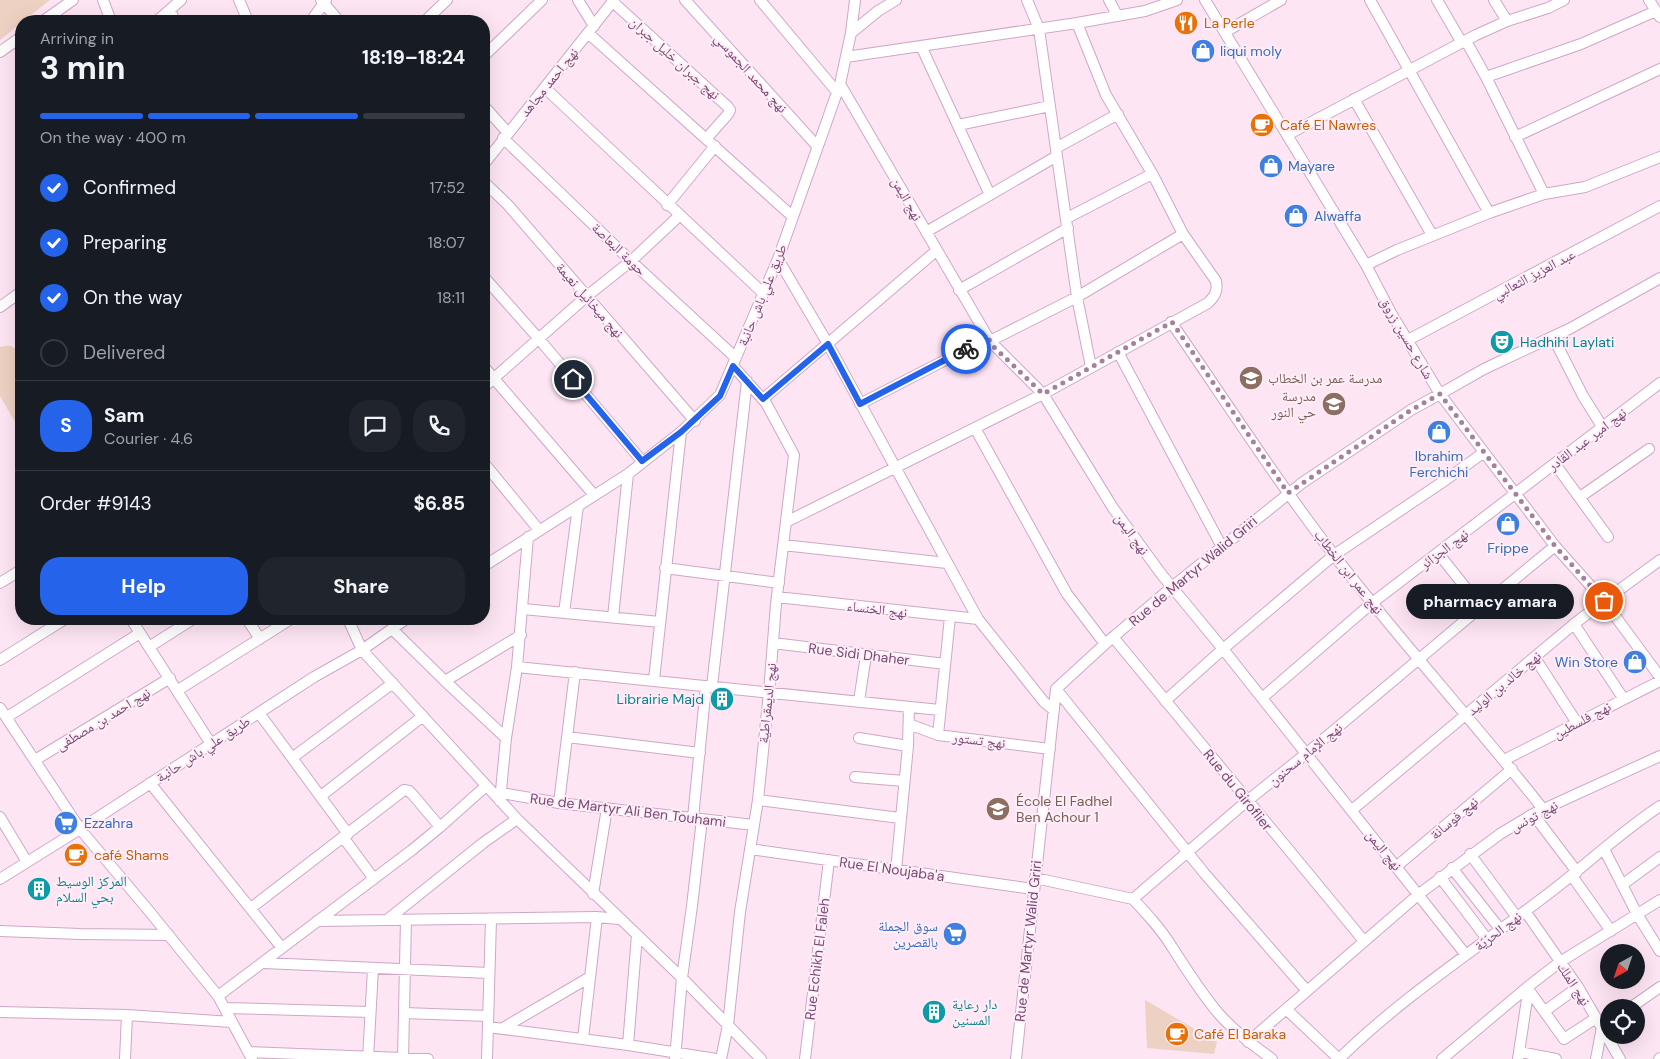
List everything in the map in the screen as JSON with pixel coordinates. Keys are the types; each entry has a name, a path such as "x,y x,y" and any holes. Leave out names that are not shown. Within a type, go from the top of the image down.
{"street":[{"path":"52,15 73,0"},
{"path":"102,0 108,15"},
{"path":"165,15 181,0"},
{"path":"239,0 245,15"},
{"path":"431,15 447,0"},
{"path":"490,50 542,0"},
{"path":"578,0 591,30 792,216"},
{"name":"نهج محمد الجموسي","path":"685,0 817,146"},
{"name":"نهج اليمن","path":"760,0 839,88 989,340 1043,394 1113,508 1172,587 1397,866 1466,955"},
{"name":"طريق علي باش حانبة","path":"490,562 628,474 642,461 695,421 720,396 778,259 839,88 851,33 855,0"},
{"path":"851,33 878,11 896,0"},
{"path":"1027,0 1039,29 1077,297 1091,367"},
{"path":"1109,0 1117,15"},
{"path":"846,57 1078,23 1145,11 1177,0"},
{"name":"شارع حسين زروق","path":"1205,0 1366,265 1440,394 1555,546 1604,601 1660,679"},
{"path":"1225,32 1282,0"},
{"path":"1370,0 1489,213"},
{"path":"1437,0 1486,78 1544,194"},
{"path":"1494,0 1506,21"},
{"path":"1286,135 1354,98 1506,21 1546,4 1564,0"},
{"path":"1486,78 1582,44 1658,14 1649,0"},
{"path":"315,15 324,1 334,15"},
{"name":"نهج احمد مجاهد","path":"490,156 614,1"},
{"name":"نهج جبران خليل جبران","path":"614,1 730,110 667,205"},
{"path":"170,10 173,15"},
{"path":"786,522 1043,394 1208,303 1214,296 1217,289 1216,281 1183,234 1152,174 1106,95 1078,23"},
{"path":"0,52 15,41"},
{"path":"921,46 990,195"},
{"path":"1515,137 1660,69"},
{"path":"544,88 763,293"},
{"path":"1354,98 1432,235"},
{"path":"958,125 1050,106"},
{"name":"حومة البعاصة","path":"490,114 506,136 734,362"},
{"path":"926,232 990,195 1118,114"},
{"path":"1366,265 1432,235 1489,213 1544,194 1585,187 1660,157"},
{"path":"959,290 1067,223 1152,174"},
{"name":"نهج ميخائيل نعيمة","path":"490,188 508,205 695,421"},
{"name":"عبد العزيز الثعالبي","path":"1408,340 1660,206"},
{"path":"490,382 587,296 631,261 679,216"},
{"path":"860,404 1077,297 1183,234"},
{"path":"763,399 936,251"},
{"path":"778,259 828,344 978,619 1044,702 1054,710"},
{"name":"Rue de Martyr Walid Griri","path":"1016,1059 1056,689 1109,640 1288,493 1411,410 1484,369 1552,337 1660,278"},
{"path":"490,284 642,461"},
{"path":"0,307 15,296"},
{"name":"نهج عمر ابن الخطاب","path":"1172,322 1288,493 1334,555 1512,769 1575,874"},
{"path":"1552,337 1583,396 1603,428"},
{"path":"1118,352 1222,547"},
{"name":"نهج الديمقراطية","path":"721,1059 728,1026 740,912 758,800 770,692 777,597 794,455 763,399 734,362"},
{"path":"490,374 594,495"},
{"path":"675,1056 682,978 692,906 700,753 709,686 720,628 724,577 747,381"},
{"name":"نهج امير عبد القادر","path":"1515,495 1660,383"},
{"name":"Rue du Giroflier","path":"975,428 1066,594 1165,701 1364,941"},
{"path":"654,680 681,432"},
{"path":"1580,498 1648,449"},
{"path":"1165,701 1334,555 1483,453"},
{"path":"1555,464 1608,537"},
{"path":"490,470 539,530"},
{"path":"613,618 628,474"},
{"name":"نهج الجزائر","path":"1262,698 1372,603 1515,495"},
{"path":"564,613 578,506"},
{"path":"501,797 506,738 518,667 528,537"},
{"path":"783,545 948,563"},
{"name":"نهج الإمام سحنون","path":"1133,899 1247,801 1307,754 1481,606 1555,546"},
{"path":"1438,553 1481,606"},
{"name":"نهج خالد بن الوليد","path":"1352,810 1574,624 1660,560"},
{"path":"665,568 779,583"},
{"path":"0,583 15,574"},
{"name":"نهج الخنساء","path":"777,597 978,619"},
{"path":"523,609 660,622"},
{"path":"938,735 950,617"},
{"path":"1574,624 1623,698"},
{"path":"0,660 55,625"},
{"path":"135,625 211,744"},
{"path":"150,647 181,625"},
{"path":"251,625 260,639"},
{"path":"178,690 282,625"},
{"path":"351,625 362,650 486,786 501,797 517,819 682,978 761,1059"},
{"name":"طريق علي باش حانبة","path":"0,879 314,677 362,650 397,625"},
{"path":"392,628 506,738"},
{"path":"7,717 140,633"},
{"path":"445,681 520,635"},
{"name":"Rue Sidi Dhaher","path":"773,643 945,664"},
{"path":"859,701 866,654"},
{"path":"1535,658 1578,723"},
{"path":"518,667 940,710"},
{"path":"559,803 575,672"},
{"name":"نهج احمد بن مصطفى","path":"35,760 170,678"},
{"name":"نهج فلسطين","path":"1504,760 1660,679"},
{"path":"292,758 393,683"},
{"path":"1056,689 1229,903 1307,991"},
{"path":"896,870 908,746 908,707"},
{"path":"0,708 80,829 218,996 250,1055 428,1059"},
{"path":"258,713 321,796 374,879"},
{"path":"321,796 423,716"},
{"name":"نهج تستور","path":"909,724 938,735 1050,749"},
{"path":"567,737 700,753"},
{"path":"859,738 908,746"},
{"name":"نهج تونس","path":"1248,1042 1418,894 1470,854 1538,811 1660,756"},
{"name":"نهج فوسانة","path":"1397,866 1512,769"},
{"path":"854,777 904,781"},
{"path":"150,783 282,948"},
{"path":"218,996 374,879 440,827 486,786"},
{"path":"251,908 407,790 440,827"},
{"name":"Rue de Martyr Ali Ben Touhami","path":"501,797 754,825"},
{"path":"758,800 900,818"},
{"name":"نهج الحرّيّة","path":"1341,1058 1379,1021 1575,874 1660,806"},
{"path":"593,894 607,808"},
{"path":"0,817 27,862"},
{"path":"387,920 483,843 517,819"},
{"name":"Rue El Noujaba'a","path":"750,849 896,870 1034,883"},
{"path":"1604,849 1637,914 1660,951"},
{"name":"نهج الملك","path":"1470,854 1560,962 1578,987 1596,1018 1600,1020"},
{"path":"1622,885 1660,857"},
{"name":"Rue Echikh El Faleh","path":"805,1059 829,860"},
{"path":"1452,868 1500,929"},
{"path":"1575,874 1611,931"},
{"path":"1440,878 1487,939"},
{"path":"1034,883 1133,899 1172,946 1200,990 1218,1013 1248,1042 1272,1059"},
{"path":"1442,1059 1560,962 1660,900"},
{"path":"317,921 598,917 619,919"},
{"path":"582,1039 598,917"},
{"path":"487,1059 491,919"},
{"path":"403,1058 406,920"},
{"path":"0,931 169,935"},
{"path":"628,1045 637,935"},
{"path":"264,963 489,973"},
{"path":"368,1058 373,968"},
{"path":"503,1028 590,977"},
{"path":"1529,987 1565,1039 1596,1018"},
{"path":"1529,987 1519,1055 1556,1059"},
{"path":"1545,1011 1578,987"},
{"path":"1643,999 1660,987"},
{"path":"225,1008 370,1012"},
{"path":"1286,1009 1341,1058"},
{"path":"0,1012 127,1015 232,1022"},
{"path":"404,1013 488,1016"},
{"path":"125,1059 127,1015"},
{"path":"488,1028 503,1028 628,1045 675,1056 716,1059"},
{"path":"1596,1059 1600,1044"},
{"name":"نهج الملك","path":"1614,1044 1620,1059"}],"shaded area":[{"path":"0,0 50,0 31,15 15,15 15,28 0,40"},
{"path":"11,346 15,348 15,422 0,396 0,347"},
{"path":"1145,1000 1217,1042 1214,1054 1147,1048"}],"way so far":[{"path":"966,349 988,338 994,347 1043,394 1172,322 1288,493 1411,410 1440,394 1555,546 1604,601"}],"place":[{"name":"La Perle","path":"1186,23"},
{"name":"liqui moly","path":"1203,51"},
{"name":"Café El Nawres","path":"1262,125"},
{"name":"Mayare","path":"1271,166"},
{"name":"Alwaffa","path":"1296,216"},
{"name":"Hadhihi Laylati","path":"1502,342"},
{"name":"مدرسة عمر بن الخطاب","path":"1251,378"},
{"name":"مدرسة حي النور","path":"1334,404"},
{"name":"Ibrahim Ferchichi","path":"1439,432"},
{"name":"Frippe","path":"1508,524"},
{"name":"pharmacy amara","path":"1604,601"},
{"name":"Win Store","path":"1635,662"},
{"name":"Librairie Majd","path":"722,699"},
{"name":"École El Fadhel Ben Achour 1","path":"998,809"},
{"name":"Ezzahra","path":"66,823"},
{"name":"café Shams","path":"76,855"},
{"name":"المركز الوسيط بحي السلام","path":"39,889"},
{"name":"سوق الجملة بالقصرين","path":"955,934"},
{"name":"دار رعاية المسنين","path":"934,1012"},
{"name":"Café El Baraka","path":"1177,1034"}],"route":[{"path":"573,379 642,461 695,421 720,396 733,366 763,399 828,344 860,404 966,349"}]}
